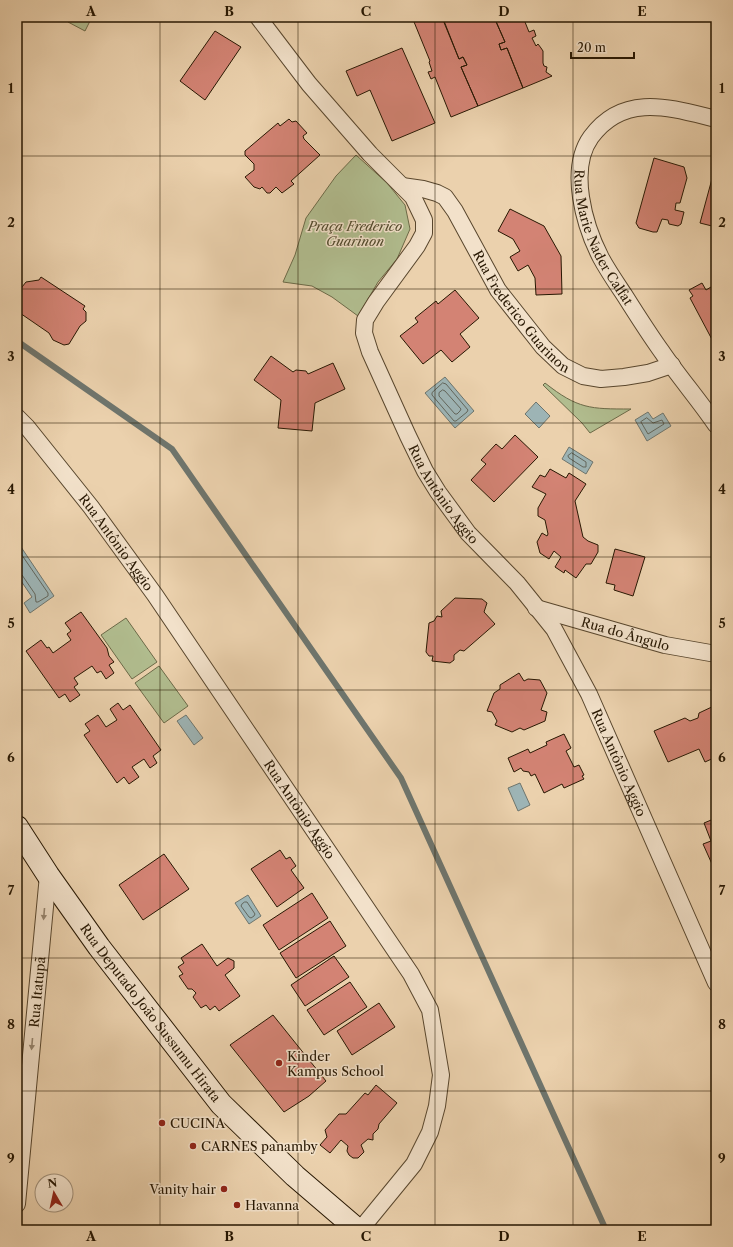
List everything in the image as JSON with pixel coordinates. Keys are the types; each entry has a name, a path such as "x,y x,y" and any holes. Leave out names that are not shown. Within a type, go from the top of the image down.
{"main road":[{"name":"Rua Deputado João Sussumu Hirata","path":"17,827 98,947 221,1104 295,1176 359,1230"}],"street":[{"path":"258,17 309,84 370,154 402,186"},
{"name":"Rua Marie Nader Calfat","path":"716,119 653,106 636,107 618,114 599,126 586,144 579,178 587,224 601,258 662,353 716,425"},
{"name":"Rua Antônio Aggio","path":"402,186 412,197 424,220 424,232 417,246 376,302 365,320 364,333 370,352 408,436 425,471 438,492 468,533 517,583 554,629 589,694 716,982"},
{"name":"Rua Frederico Guarinon","path":"402,186 437,192 445,197 455,211 498,290 543,348 563,366 584,376 601,379 648,373 672,365"},
{"name":"Rua Antônio Aggio","path":"17,417 91,507 155,595 411,974 430,1010 441,1075 437,1106 430,1132 414,1164 359,1230"},
{"name":"Rua do Ângulo","path":"536,608 665,645 716,654"},
{"name":"Rua Itatupã","path":"17,1204 48,875"}],"green space":[{"path":"71,17 92,17 85,31 68,22"},
{"name":"Praça Frederico Guarinon","path":"356,155 387,183 405,205 410,229 397,259 378,282 358,316 332,297 312,286 283,282 295,255 306,218 336,176"},
{"path":"545,383 556,392 576,403 585,406 605,409 631,409 590,433 582,423 543,385"},
{"path":"126,618 157,662 132,679 101,635"},
{"path":"159,666 188,706 164,723 135,683"}],"water":[{"path":"445,377 474,411 455,428 425,393"},
{"path":"536,402 550,416 539,428 525,414"},
{"path":"648,412 653,419 663,413 671,426 647,441 635,420"},
{"path":"569,447 593,462 586,474 562,459"},
{"path":"17,541 54,596 30,613 24,603 32,597 17,575"},
{"path":"186,715 203,738 194,745 177,721"},
{"path":"520,783 530,805 518,811 508,788"},
{"path":"248,895 261,916 249,924 235,903"}],"building":[{"path":"412,17 439,17 443,20 459,59 463,57 467,65 461,67 478,106 451,117 435,77 431,79 428,72 432,71 430,61"},
{"path":"439,17 494,17 505,42 499,44 501,50 507,48 523,88 478,106 461,67 467,65 463,57 459,59 444,21"},
{"path":"494,17 523,17 529,32 534,30 536,36 532,38 536,46 538,44 543,51 543,63 544,66 547,67 546,72 552,76 523,88 507,48 501,50 499,44 505,42"},
{"path":"215,31 241,47 205,100 180,81"},
{"path":"402,48 435,123 392,141 370,90 357,96 346,71"},
{"path":"289,119 292,122 296,121 307,133 303,136 304,139 320,155 291,181 294,184 282,193 276,187 270,193 267,193 262,187 260,189 254,187 245,177 254,170 254,164 245,155 245,151 278,123 280,126"},
{"path":"654,158 684,167 687,178 680,203 676,203 675,210 684,212 681,224 678,226 669,224 668,220 662,219 657,232 639,228 636,223"},
{"path":"716,164 716,227 700,223"},
{"path":"510,209 544,226 561,256 562,294 536,295 535,278 528,265 518,271 510,257 520,251 513,239 498,231"},
{"path":"41,277 85,306 83,309 86,312 86,321 80,326 69,344 64,345 53,340 49,333 17,311 17,296 22,287 26,282 39,280"},
{"path":"702,283 706,290 716,284 716,347 690,298 693,296 689,290"},
{"path":"455,290 479,318 460,334 470,347 452,362 441,350 423,364 400,336 418,322 415,318 436,301 438,304"},
{"path":"271,356 293,372 296,370 306,371 308,374 333,363 345,389 315,403 312,431 278,428 281,400 254,380"},
{"path":"515,435 538,457 494,502 471,480 486,464 481,460 496,444 502,449"},
{"path":"550,469 566,478 569,473 586,484 575,501 583,537 598,545 598,552 591,564 586,564 576,578 565,570 564,573 555,567 561,557 554,551 549,559 540,553 537,542 542,533 547,536 548,534 545,520 538,516 538,508 546,494 532,487 540,475 545,477"},
{"path":"615,549 645,557 633,596 614,590 615,585 606,583"},
{"path":"455,598 482,599 487,603 484,612 495,624 464,651 460,650 454,655 454,660 450,663 432,661 433,656 429,656 426,652 429,623 434,621 437,616 442,617 441,611"},
{"path":"81,612 107,648 109,656 114,662 109,665 114,673 106,679 101,671 97,673 92,666 74,678 78,684 74,687 80,695 70,702 65,694 59,698 26,651 41,640 53,653 71,640 67,634 71,631 65,623"},
{"path":"519,673 524,681 528,679 540,680 547,693 541,710 547,712 545,721 524,730 520,728 512,732 495,725 497,721 492,712 487,711 494,693 500,689 500,685"},
{"path":"118,703 123,710 130,705 161,750 153,756 157,763 150,768 144,759 132,767 139,777 129,784 124,777 117,783 84,735 90,731 85,724 98,715 106,727 117,720 110,709"},
{"path":"716,705 716,741 713,743 716,750 716,757 705,762 699,749 668,762 654,731 685,718 690,721 698,718 699,713"},
{"path":"564,734 571,748 566,751 574,767 579,765 584,775 582,776 584,779 564,788 562,784 544,793 535,774 531,776 529,772 523,771 521,768 514,772 508,758 528,749 530,753 547,745 546,742"},
{"path":"716,818 716,873 703,844 711,841 704,823"},
{"path":"280,850 286,859 290,857 296,866 291,870 304,888 277,907 251,869"},
{"path":"164,854 189,889 143,920 119,885"},
{"path":"312,893 328,918 279,950 263,925"},
{"path":"330,921 346,946 296,978 280,953"},
{"path":"202,944 217,966 228,958 234,961 234,968 225,975 240,996 219,1011 215,1006 210,1010 206,1005 201,1008 193,997 196,993 192,989 188,989 179,976 183,974 178,967 184,963 181,958"},
{"path":"334,956 349,977 305,1006 291,985"},
{"path":"350,982 367,1007 324,1035 307,1010"},
{"path":"379,1003 395,1027 352,1055 337,1031"},
{"path":"273,1015 326,1081 309,1096 284,1112 230,1045"},
{"path":"376,1085 397,1103 379,1124 378,1129 373,1134 373,1140 368,1139 361,1145 364,1152 358,1158 353,1158 349,1155 347,1151 348,1146 341,1140 330,1153 320,1145 327,1137 325,1130 339,1114 346,1114 365,1093 368,1095"}],"waterway":[{"path":"17,341 172,449 401,778 606,1230"}],"place":[{"name":"Kinder Kampus School","path":"279,1063"},
{"name":"CUCINA","path":"162,1123"},
{"name":"CARNES panamby","path":"193,1146"},
{"name":"Vanity hair","path":"224,1189"},
{"name":"Havanna","path":"237,1205"}]}
